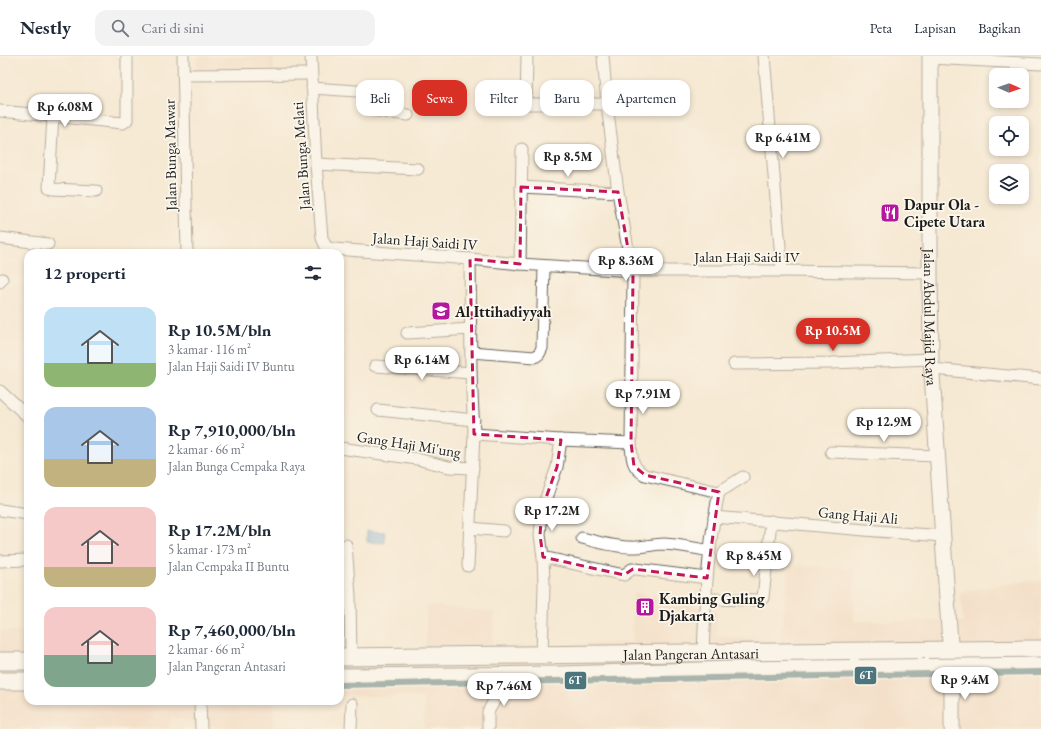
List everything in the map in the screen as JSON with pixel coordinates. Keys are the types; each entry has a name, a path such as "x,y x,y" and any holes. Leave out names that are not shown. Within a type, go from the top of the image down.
{"main road":[{"name":"Jalan Pangeran Antasari","path":"344,661 542,656 1041,649"},
{"path":"344,661 735,661 1041,658"},
{"path":"0,661 24,661"},
{"path":"344,677 559,675 735,670 1041,666"},
{"path":"0,669 24,669"},
{"name":"Jalan Pangeran Antasari","path":"344,685 1041,672"},
{"path":"0,681 24,681"},
{"path":"0,687 24,687"}],"street":[{"path":"0,111 123,123 127,120 127,56"},
{"name":"Jalan Bunga Mawar","path":"183,56 187,249"},
{"name":"Jalan Bunga Melati","path":"311,56 316,164 322,238 326,249"},
{"path":"527,56 526,104 602,104"},
{"path":"604,56 606,80"},
{"path":"764,56 782,271"},
{"path":"930,57 1041,64"},
{"name":"Jalan Abdul Majid Raya","path":"930,57 930,273 932,364 952,673 952,729"},
{"path":"183,75 311,74"},
{"path":"312,88 371,92 370,110 408,115"},
{"path":"53,116 49,187 53,189 96,191"},
{"path":"608,116 618,192 632,271 631,443 634,466 638,471 645,475 719,492 743,477"},
{"path":"520,264 522,149"},
{"path":"316,164 418,169"},
{"path":"521,187 618,192"},
{"path":"0,238 48,244"},
{"name":"Jalan Haji Saidi IV","path":"344,250 544,266 632,271 930,273"},
{"path":"468,566 474,434 471,373 470,259"},
{"path":"472,352 535,357 539,354 542,348 544,266"},
{"path":"407,333 471,329"},
{"path":"734,364 932,364 1041,379"},
{"path":"375,366 471,373"},
{"path":"0,391 24,413"},
{"path":"378,410 474,420"},
{"path":"474,434 631,443"},
{"path":"542,656 544,557 540,535 542,509 557,467 561,440"},
{"name":"Gang Haji Mi'ung","path":"344,449 417,459 449,467 473,468"},
{"path":"830,452 937,456"},
{"path":"703,654 707,578 714,517 719,492"},
{"path":"0,510 24,513"},
{"name":"Gang Haji Ali","path":"714,517 942,536"},
{"path":"707,599 760,600 763,598 771,521"},
{"path":"470,528 504,531"},
{"path":"582,538 616,546 645,547 654,544 664,544 710,551"},
{"path":"344,661 350,596 346,545"},
{"path":"544,557 624,575 632,569 636,569 707,578"},
{"path":"0,561 24,560"},
{"path":"488,729 488,712 505,681"},
{"path":"351,729 352,704"},
{"path":"200,705 202,729"}],"highlighted area":[{"path":"521,187 618,192 633,277 631,443 634,466 645,475 719,492 707,578 633,569 624,575 543,557 540,535 542,509 557,467 561,440 474,434 470,259 520,264"}],"shaded area":[{"path":"197,56 274,56 274,72 197,71"},
{"path":"789,565 854,569 854,621 963,621 960,592 1025,581 1041,581 1041,729 424,729 424,697 344,696 344,620 348,620 348,653 426,651 426,605 495,612 492,648 632,642 633,592 717,611 716,636 780,642"},
{"path":"0,631 24,632 24,705 274,705 273,729 241,729 207,726 171,716 169,729 0,729"}],"water":[{"path":"367,531 385,532 384,543 367,542"}],"transit line":[{"name":"6T","path":"344,685 1041,672"}],"place":[{"name":"Dapur Ola - Cipete Utara","path":"890,213"},
{"name":"Al Ittihadiyyah","path":"441,311"},
{"name":"Kambing Guling Djakarta","path":"645,607"}]}
